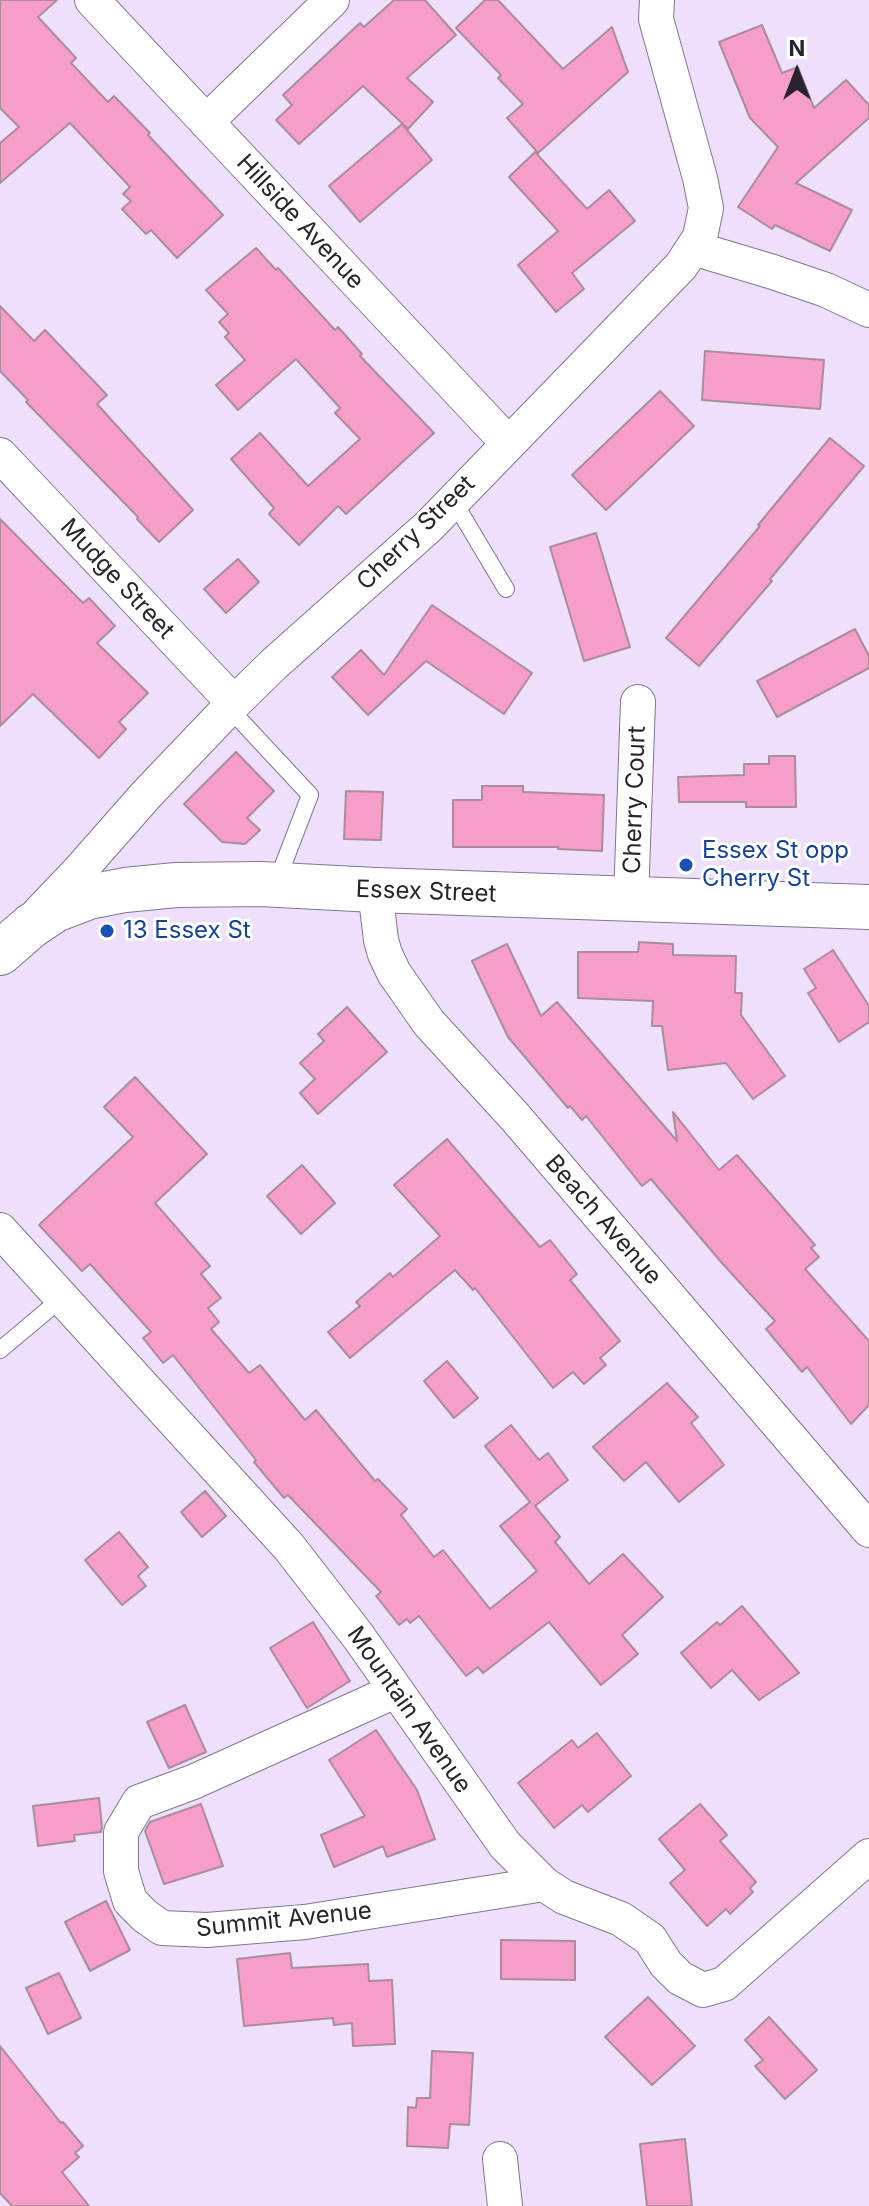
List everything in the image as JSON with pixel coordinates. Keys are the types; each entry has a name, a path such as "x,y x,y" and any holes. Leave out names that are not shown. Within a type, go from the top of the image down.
{"main road":[{"name":"Essex Street","path":"3,950 55,910 89,897 176,885 275,885 869,907"}],"street":[{"name":"Hillside Avenue","path":"92,0 508,443"},
{"path":"206,122 332,0"},
{"path":"657,0 656,19 706,208 700,237 693,248 813,285 869,310"},
{"name":"Cherry Street","path":"3,950 232,706 286,653 429,526 681,266 693,248"},
{"name":"Mudge Street","path":"0,455 232,706"},
{"name":"Cherry Court","path":"631,899 638,702"},
{"name":"Beach Avenue","path":"375,890 385,954 394,973 429,1023 515,1117 869,1530"},
{"name":"Mountain Avenue","path":"0,1230 289,1547 358,1636 505,1845 544,1884 564,1897 621,1919 650,1939 666,1964 680,1978 703,1990 724,1984 869,1856"},
{"name":"Summit Avenue","path":"395,1691 193,1782 139,1802 121,1832 121,1871 130,1901 162,1928 207,1930 305,1922 544,1884"},
{"path":"500,2159 505,2206"}],"lane":[{"path":"453,500 506,589"},
{"path":"232,706 310,795 275,885"},
{"path":"0,1350 62,1298"}],"building":[{"path":"0,0 57,0 38,17 76,58 71,63 108,102 114,96 223,215 177,258 151,230 146,234 122,209 131,201 123,194 130,187 70,123 0,183 0,143 19,127 0,108"},
{"path":"394,0 425,0 456,35 407,78 433,102 408,129 363,86 299,144 276,120 292,105 283,95 360,23 364,27"},
{"path":"485,0 498,0 563,69 612,27 628,72 538,153 507,118 523,104 498,78 501,75 456,28"},
{"path":"762,25 782,73 798,67 814,108 846,80 869,105 869,118 796,183 852,210 830,251 775,225 772,229 738,207 778,147 750,118 719,42"},
{"path":"402,124 432,160 360,222 329,186"},
{"path":"535,152 587,209 609,190 635,221 572,273 584,289 556,312 518,265 558,231 509,177"},
{"path":"256,248 335,330 338,327 362,354 360,356 434,433 346,514 338,506 299,545 269,514 274,508 231,459 260,433 308,486 360,439 335,413 340,408 296,359 238,410 216,385 245,360 225,337 229,333 219,322 228,314 206,290"},
{"path":"0,306 34,341 45,330 107,395 97,404 193,510 159,542 0,371"},
{"path":"705,351 824,360 820,409 702,400"},
{"path":"660,391 694,426 606,510 572,475"},
{"path":"830,438 864,466 699,666 666,638"},
{"path":"0,519 83,603 89,598 115,626 97,643 148,693 119,722 126,729 99,758 33,694 0,726"},
{"path":"596,533 630,647 584,661 550,547"},
{"path":"238,559 259,582 226,613 204,589"},
{"path":"432,605 532,673 504,714 426,661 368,715 332,677 361,650 384,675"},
{"path":"855,629 869,656 869,668 777,717 757,681"},
{"path":"236,752 274,791 247,818 260,830 245,844 222,842 184,804"},
{"path":"769,756 795,756 796,807 746,807 746,802 679,802 678,777 744,775 744,764 769,764"},
{"path":"482,786 523,786 523,792 604,795 602,851 558,847 453,847 453,800 482,800"},
{"path":"346,791 383,792 381,840 344,839"},
{"path":"639,942 673,944 673,955 736,956 735,993 742,993 741,1015 785,1076 753,1099 726,1063 668,1070 662,1026 652,1026 653,1001 578,998 578,952 638,952"},
{"path":"507,944 541,1016 557,1002 677,1141 673,1112 719,1170 737,1155 815,1245 811,1248 819,1257 805,1269 869,1341 869,1405 851,1424 807,1367 802,1372 766,1329 775,1321 651,1179 642,1186 586,1116 582,1120 570,1106 568,1108 508,1037 472,961"},
{"path":"833,950 869,1006 869,1022 839,1042 808,993 816,988 804,969"},
{"path":"347,1007 387,1052 318,1114 300,1093 315,1079 300,1063 324,1041 318,1034"},
{"path":"135,1077 207,1154 155,1203 210,1266 201,1274 221,1298 208,1308 219,1322 211,1329 249,1373 260,1365 305,1420 316,1410 375,1481 378,1479 407,1509 401,1515 434,1557 443,1550 490,1609 537,1571 500,1526 530,1502 485,1446 511,1425 539,1460 548,1453 568,1480 535,1506 560,1537 555,1542 589,1584 623,1554 663,1597 622,1635 638,1654 601,1685 549,1622 483,1673 478,1667 466,1676 419,1616 410,1623 407,1619 399,1625 376,1596 381,1592 288,1495 284,1498 173,1355 163,1363 143,1338 151,1332 90,1264 82,1271 39,1225 133,1137 104,1107"},
{"path":"447,1139 540,1247 550,1240 577,1274 570,1280 620,1341 600,1358 606,1365 584,1384 573,1372 553,1388 475,1288 473,1290 455,1270 350,1358 328,1332 360,1306 356,1302 390,1273 393,1277 440,1236 394,1185"},
{"path":"302,1165 335,1203 301,1234 267,1196"},
{"path":"447,1361 478,1398 454,1418 424,1381"},
{"path":"667,1383 698,1417 691,1423 724,1465 679,1502 646,1462 624,1481 593,1447"},
{"path":"205,1491 226,1516 202,1537 181,1512"},
{"path":"119,1532 148,1567 138,1576 146,1586 122,1605 85,1560"},
{"path":"742,1606 799,1673 759,1700 732,1670 711,1688 681,1653 717,1622 720,1625"},
{"path":"313,1622 350,1681 307,1708 270,1648"},
{"path":"185,1705 206,1752 169,1768 147,1722"},
{"path":"376,1730 417,1790 435,1839 387,1857 383,1846 334,1867 321,1835 365,1816 329,1760"},
{"path":"597,1733 631,1776 588,1812 582,1805 554,1828 518,1783 572,1740 578,1748"},
{"path":"99,1798 101,1832 74,1835 75,1841 38,1846 33,1806"},
{"path":"201,1804 223,1866 164,1884 145,1831 150,1822"},
{"path":"700,1804 727,1835 720,1841 756,1882 750,1888 753,1892 730,1914 726,1909 707,1926 670,1883 685,1870 659,1839"},
{"path":"106,1901 130,1950 90,1971 65,1922"},
{"path":"501,1940 575,1941 575,1980 501,1979"},
{"path":"290,1953 292,1968 368,1964 369,1981 392,1980 395,2044 353,2046 352,2023 334,2025 333,2018 244,2026 237,1959"},
{"path":"59,1973 81,2018 48,2034 26,1988"},
{"path":"648,1997 695,2046 652,2085 605,2037"},
{"path":"769,2017 817,2070 785,2099 755,2066 763,2060 745,2040"},
{"path":"0,2046 83,2146 75,2153 79,2157 62,2172 89,2206 12,2206 0,2193"},
{"path":"432,2051 473,2053 469,2125 450,2124 448,2148 407,2146 408,2107 416,2108 417,2098 430,2098"},
{"path":"685,2139 692,2206 647,2206 640,2144"}],"place":[{"name":"Essex St opp Cherry St","path":"686,865"},
{"name":"13 Essex St","path":"107,931"}]}
